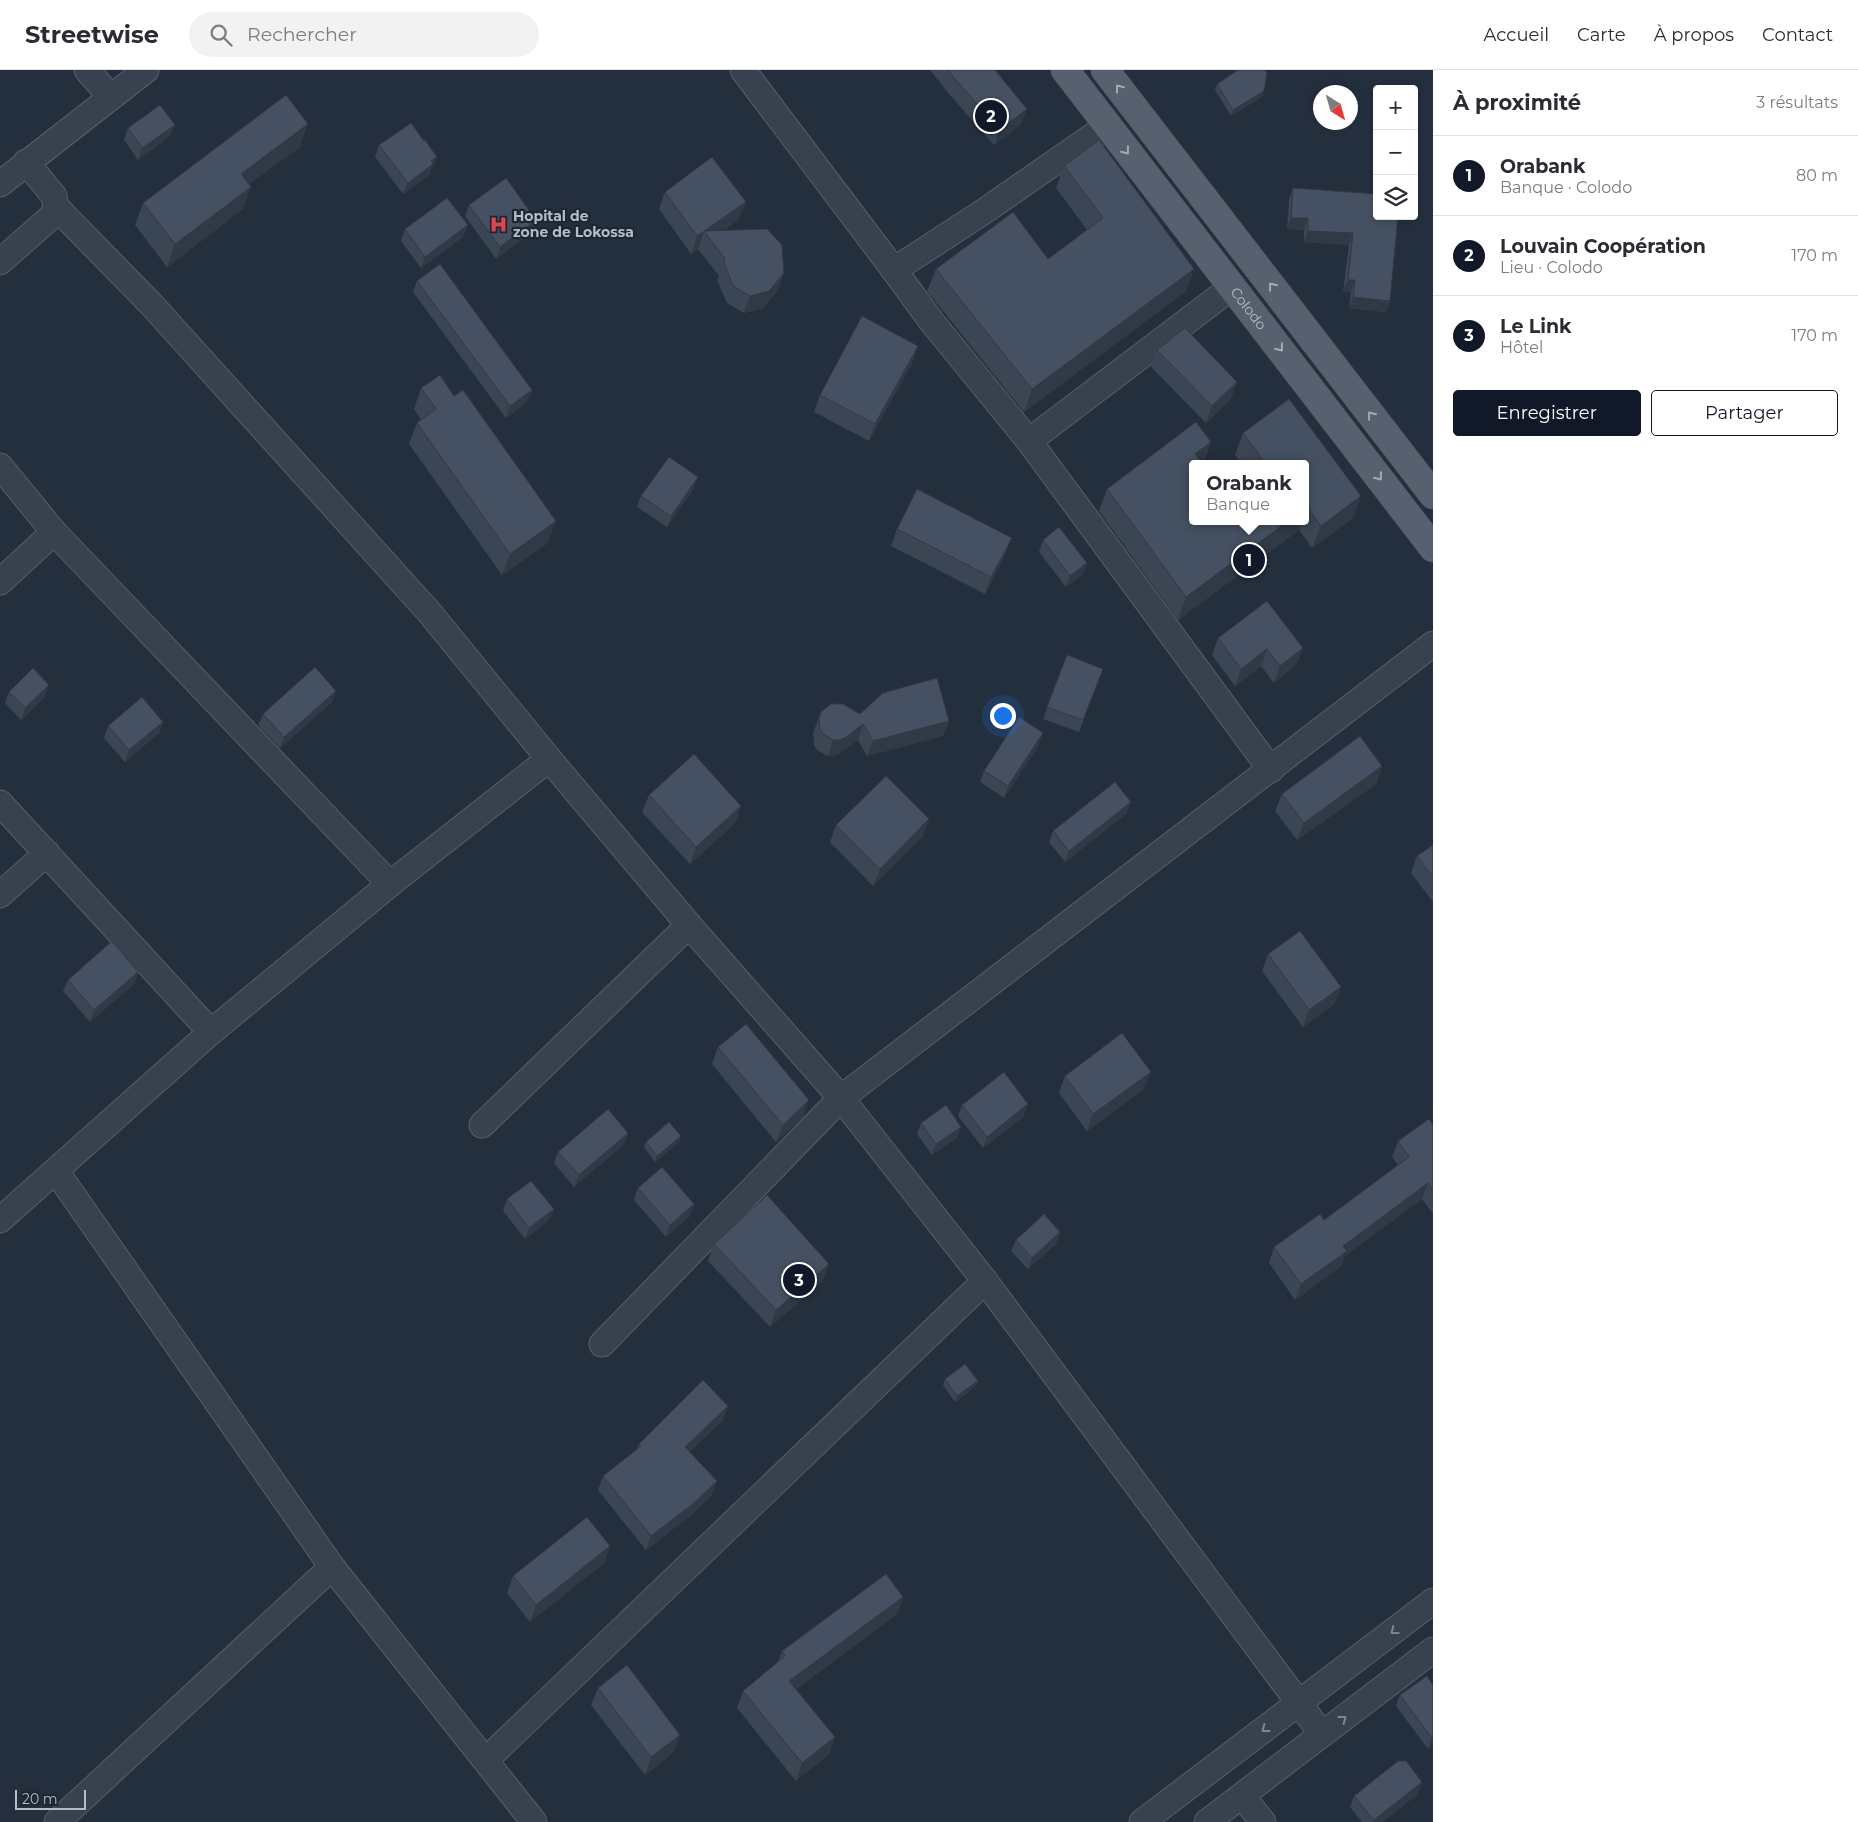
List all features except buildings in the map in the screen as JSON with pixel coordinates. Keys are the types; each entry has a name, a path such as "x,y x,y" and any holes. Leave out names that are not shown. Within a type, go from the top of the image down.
{"main road":[{"name":"Colodo","path":"1065,70 1106,126 1433,548"},
{"path":"1105,70 1433,495"}],"street":[{"path":"87,70 112,97"},
{"path":"0,184 146,70"},
{"path":"743,70 932,322 1029,441 1271,770"},
{"path":"894,270 984,212 1106,126"},
{"path":"26,162 54,196 56,206 151,304 429,612 549,759 840,1098 985,1281 1322,1734"},
{"path":"0,262 52,216 56,206"},
{"path":"1029,441 1232,287"},
{"path":"0,466 54,532 390,884"},
{"path":"0,582 54,532"},
{"path":"602,1344 840,1098 1271,770 1433,644"},
{"path":"0,1220 211,1032 390,884 549,759"},
{"path":"0,803 211,1032"},
{"path":"0,895 46,853"},
{"path":"482,1125 689,924"},
{"path":"56,1171 332,1567 534,1822"},
{"path":"486,1760 985,1281"},
{"path":"57,1822 332,1567"},
{"path":"1142,1822 1433,1601"},
{"path":"1207,1822 1322,1734 1428,1664"},
{"path":"1242,1796 1263,1822"}],"place":[{"name":"Louvain Coopération","path":"991,116"},
{"name":"Hopital de zone de Lokossa","path":"499,224"},
{"name":"Orabank","path":"1249,560"},
{"name":"Le Link","path":"799,1280"}]}
